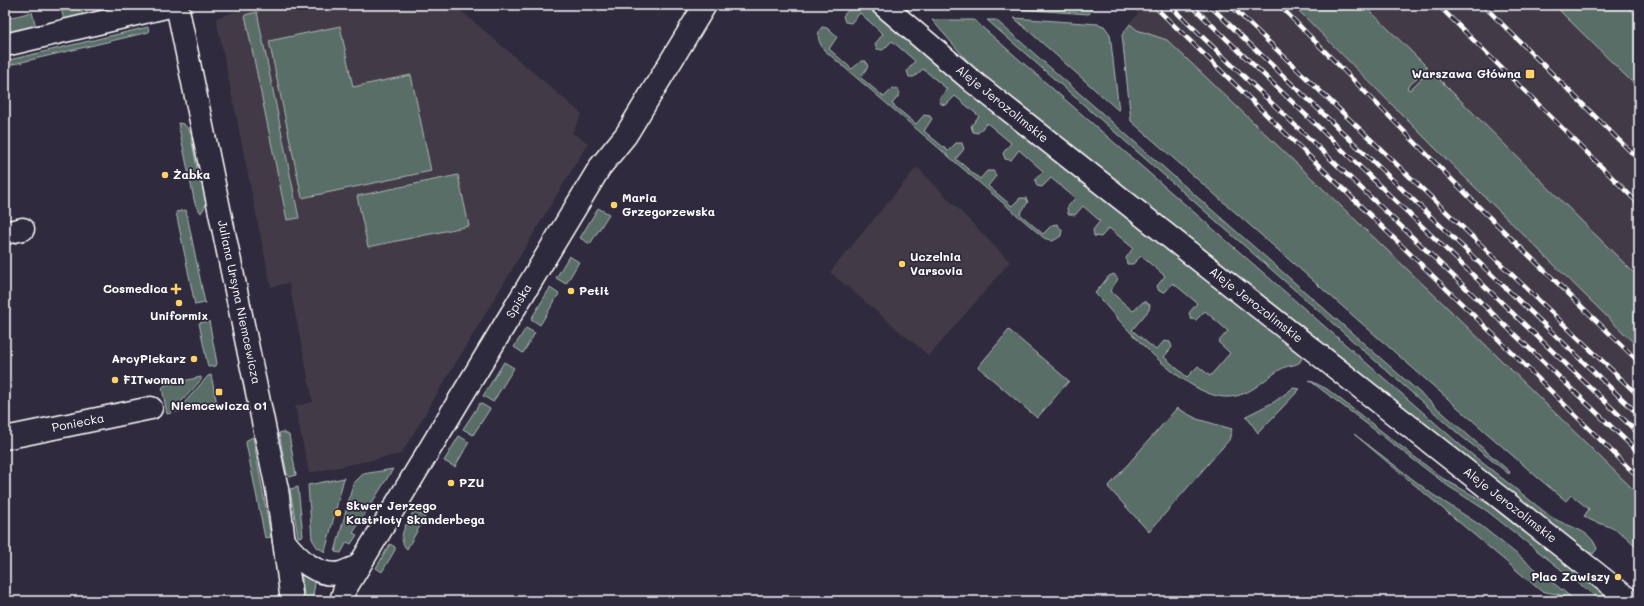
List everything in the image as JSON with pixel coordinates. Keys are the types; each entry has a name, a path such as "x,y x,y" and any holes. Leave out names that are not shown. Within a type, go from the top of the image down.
{"main road":[{"path":"5,45 174,5"},
{"name":"Juliana Ursyna Niemcewicza","path":"177,5 260,402 276,489 292,601"},
{"name":"Spiska","path":"341,601 344,591 600,167 626,135 705,5"},
{"name":"Aleje Jerozolimskie","path":"884,5 972,81 1631,601"},
{"name":"Poniecka","path":"5,438 151,408"},
{"path":"284,541 298,558 313,568 325,572 341,572 359,566"}],"shaded area":[{"path":"258,5 454,5 582,114 572,133 588,143 401,454 309,473 295,406 313,402 289,283 271,287 216,18"},
{"path":"1130,5 1639,5 1639,550 1129,23 1138,14"},
{"path":"917,167 1010,262 929,356 830,272"}],"green space":[{"path":"60,5 83,5 82,16 65,24"},
{"path":"850,5 865,5 959,85 1300,354 1302,358 1300,362 1287,366 1276,372 1251,390 1236,396 1228,397 1211,394 1193,386 1174,373 1137,340 1095,293 1109,276 1114,274 1118,279 1110,291 1133,311 1143,302 1150,305 1149,310 1132,330 1156,350 1164,341 1170,342 1172,347 1164,357 1187,377 1198,366 1210,376 1230,353 1218,342 1228,331 1205,311 1196,320 1191,319 1189,313 1197,303 1173,283 1165,292 1159,291 1157,286 1165,276 1141,256 1133,264 1127,264 1126,258 1133,248 1109,228 1101,237 1094,236 1093,230 1100,221 1083,206 1075,215 1068,214 1067,208 1075,198 1051,178 1042,187 1037,186 1035,180 1043,171 1019,150 1011,160 1005,159 1003,153 1011,143 987,123 978,133 973,132 971,126 979,116 955,96 946,105 941,104 939,99 947,89 923,69 914,77 909,77 907,71 915,61 892,41 883,50 877,49 875,44 883,34 860,13 851,23 845,22 843,16 851,7"},
{"path":"998,5 1087,5 1092,10 1089,14 1002,8"},
{"path":"1293,5 1364,5 1427,67 1407,88 1410,90 1430,70 1639,278 1639,348 1435,148"},
{"path":"1554,5 1624,5 1639,17 1639,89"},
{"path":"32,12 37,31 5,38 5,19"},
{"path":"257,12 299,218 287,220 245,15"},
{"path":"1014,18 1098,24 1104,26 1110,34 1119,111"},
{"path":"932,20 974,20 1465,449 1550,516 1583,532 1589,537 1594,542 1597,549 1593,554 1574,542 971,65"},
{"path":"987,20 996,20 1510,472 1509,474 1461,436"},
{"path":"1130,24 1137,30 1167,40 1452,312 1639,495 1639,550 1620,532 1584,516 1589,509 1571,495 1566,501 1537,477 1131,121 1122,35"},
{"path":"340,26 353,87 411,75 431,171 302,198 269,41"},
{"path":"148,27 149,32 5,66 5,61"},
{"path":"822,27 827,28 837,37 829,49 852,69 861,61 866,61 868,67 860,77 884,97 893,88 898,89 900,94 892,104 916,124 924,115 930,116 932,119 924,131 948,151 956,143 962,143 964,149 956,159 980,179 987,171 994,171 996,176 988,186 1012,206 1020,198 1026,198 1028,202 1020,214 1043,234 1052,225 1057,224 1062,230 1061,236 1053,241 1044,238 824,50 818,36"},
{"path":"178,123 184,124 192,134 191,137 200,183 202,183 207,203 201,213 195,204"},
{"path":"458,175 469,226 368,247 357,196"},
{"path":"598,208 609,214 590,244 580,238"},
{"path":"186,210 205,303 195,305 176,212"},
{"path":"569,256 579,262 566,284 556,278"},
{"path":"550,288 559,294 540,325 531,319"},
{"path":"209,321 217,363 216,366 208,367 199,323"},
{"path":"526,328 535,333 523,353 514,347"},
{"path":"1009,330 1069,381 1037,418 978,367"},
{"path":"504,362 514,368 493,402 483,396"},
{"path":"211,375 217,404 176,412 208,376"},
{"path":"201,377 201,380 171,413 167,414 162,388 165,385"},
{"path":"1309,380 1327,389 1442,478 1487,503 1612,601 1601,601 1487,511 1448,486"},
{"path":"1293,388 1300,389 1258,433 1246,416 1274,402"},
{"path":"480,403 490,409 473,435 463,429"},
{"path":"1177,408 1197,419 1232,429 1229,440 1149,532 1108,487"},
{"path":"283,432 289,435 296,475 290,477 287,474 279,433"},
{"path":"1354,434 1432,494 1480,525 1576,601 1569,601 1561,595 1541,591"},
{"path":"459,436 469,442 455,467 444,461"},
{"path":"253,437 271,537 265,538 246,443 247,440"},
{"path":"393,469 353,533 357,535 351,544 347,542 341,553 335,552 353,484 363,474"},
{"path":"344,478 325,552 317,547 312,539 308,485"},
{"path":"298,487 303,536 298,537 290,489"},
{"path":"414,511 425,517 407,549 402,540 402,535"},
{"path":"390,544 395,547 395,550 382,572 376,568"},
{"path":"301,570 316,578 312,601 305,601"}],"railway":[{"path":"1153,5 1494,335 1639,478"},
{"path":"1169,5 1639,453"},
{"path":"1191,5 1639,434"},
{"path":"1209,5 1639,415"},
{"path":"1230,5 1639,396"},
{"path":"1279,5 1484,212 1639,362"},
{"path":"1438,5 1639,204"},
{"path":"1483,5 1639,160"}],"place":[{"name":"Warszawa Główna","path":"1530,74"},
{"name":"Żabka","path":"165,175"},
{"name":"Maria Grzegorzewska","path":"614,205"},
{"name":"Uczelnia Varsovia","path":"902,264"},
{"name":"Cosmedica","path":"176,289"},
{"name":"Petit","path":"571,291"},
{"name":"Uniformix","path":"179,303"},
{"name":"ArcyPiekarz","path":"194,359"},
{"name":"FITwoman","path":"115,380"},
{"name":"Niemcewicza 01","path":"219,392"},
{"name":"PZU","path":"451,483"},
{"name":"Skwer Jerzego Kastrioty Skanderbega","path":"338,513"},
{"name":"Plac Zawiszy","path":"1618,577"}]}
